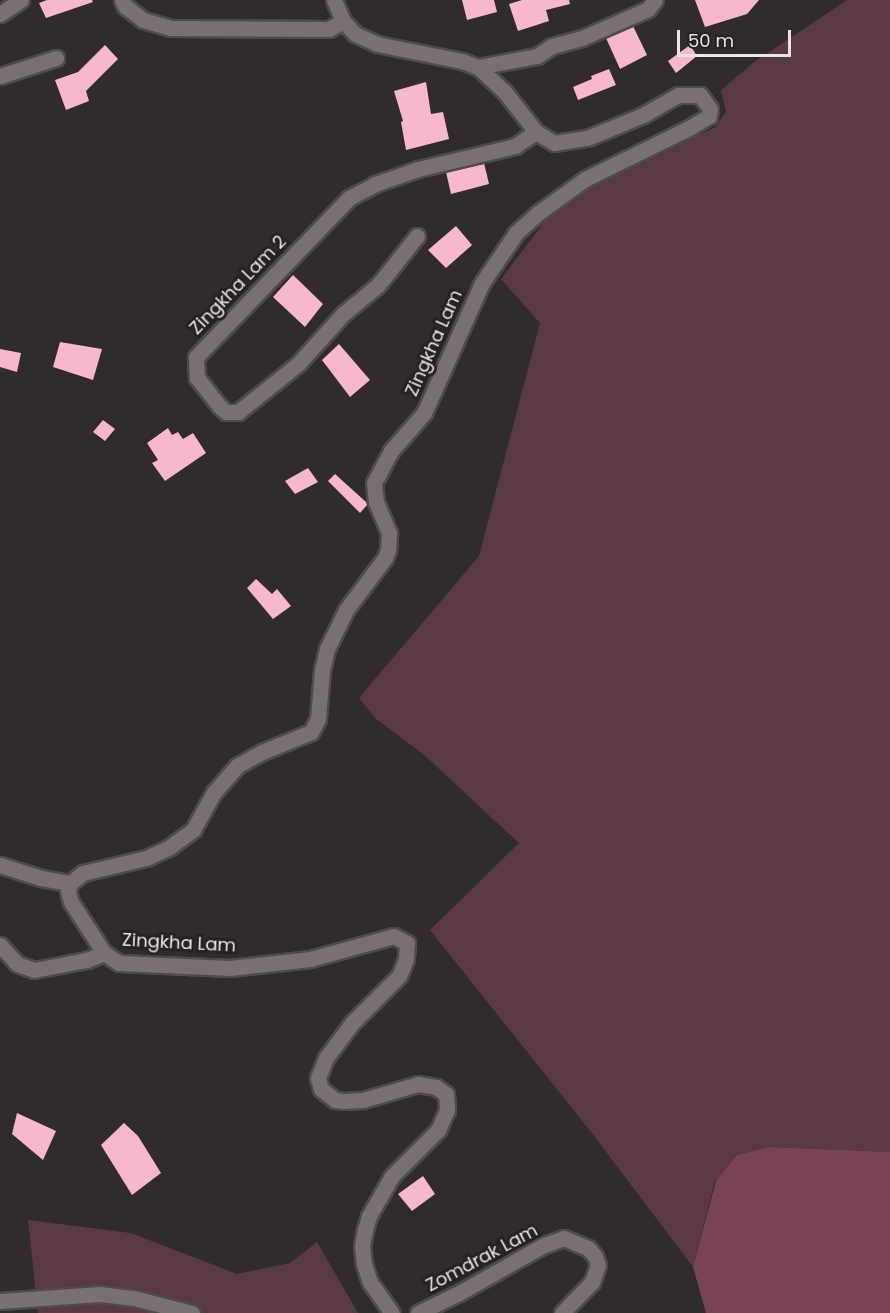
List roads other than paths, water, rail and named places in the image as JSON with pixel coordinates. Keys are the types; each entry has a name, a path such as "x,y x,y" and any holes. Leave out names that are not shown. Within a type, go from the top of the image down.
{"street":[{"path":"0,14 21,0"},
{"path":"122,0 124,6 143,20 171,28 329,29 343,21"},
{"path":"334,0 343,21 355,34 376,44 462,61 478,68 504,91 536,132"},
{"path":"478,68 537,56 552,46 582,38 648,9 655,0"},
{"path":"0,76 56,58"},
{"name":"Zingkha Lam","path":"392,1313 370,1282 364,1264 362,1246 365,1230 369,1216 392,1176 438,1130 447,1110 446,1094 436,1087 418,1084 363,1100 335,1100 321,1089 318,1078 326,1058 352,1023 399,976 406,959 407,943 394,936 310,959 230,968 119,963 104,952 71,902 68,891 70,883 83,873 146,858 170,847 193,830 213,792 237,766 262,752 311,732 318,719 322,670 327,649 346,610 385,558 388,550 389,534 376,502 374,483 391,451 424,413 482,283 516,233 538,213 585,179 700,122 709,116 710,109 700,95 678,95 643,115 587,138 554,143 536,132"},
{"name":"Zingkha Lam 2","path":"417,236 378,285 343,314 298,363 238,412 226,412 196,378 194,363 202,349 350,198 375,184 418,169 515,146 536,132"},
{"path":"0,865 41,878 70,883"},
{"path":"0,945 17,964 34,970 87,960 104,952"},
{"name":"Zomdrak Lam","path":"418,1313 459,1293 544,1245 564,1238 588,1248 598,1265 592,1282 562,1313"},
{"path":"0,1301 100,1294 134,1298 192,1313"}]}
